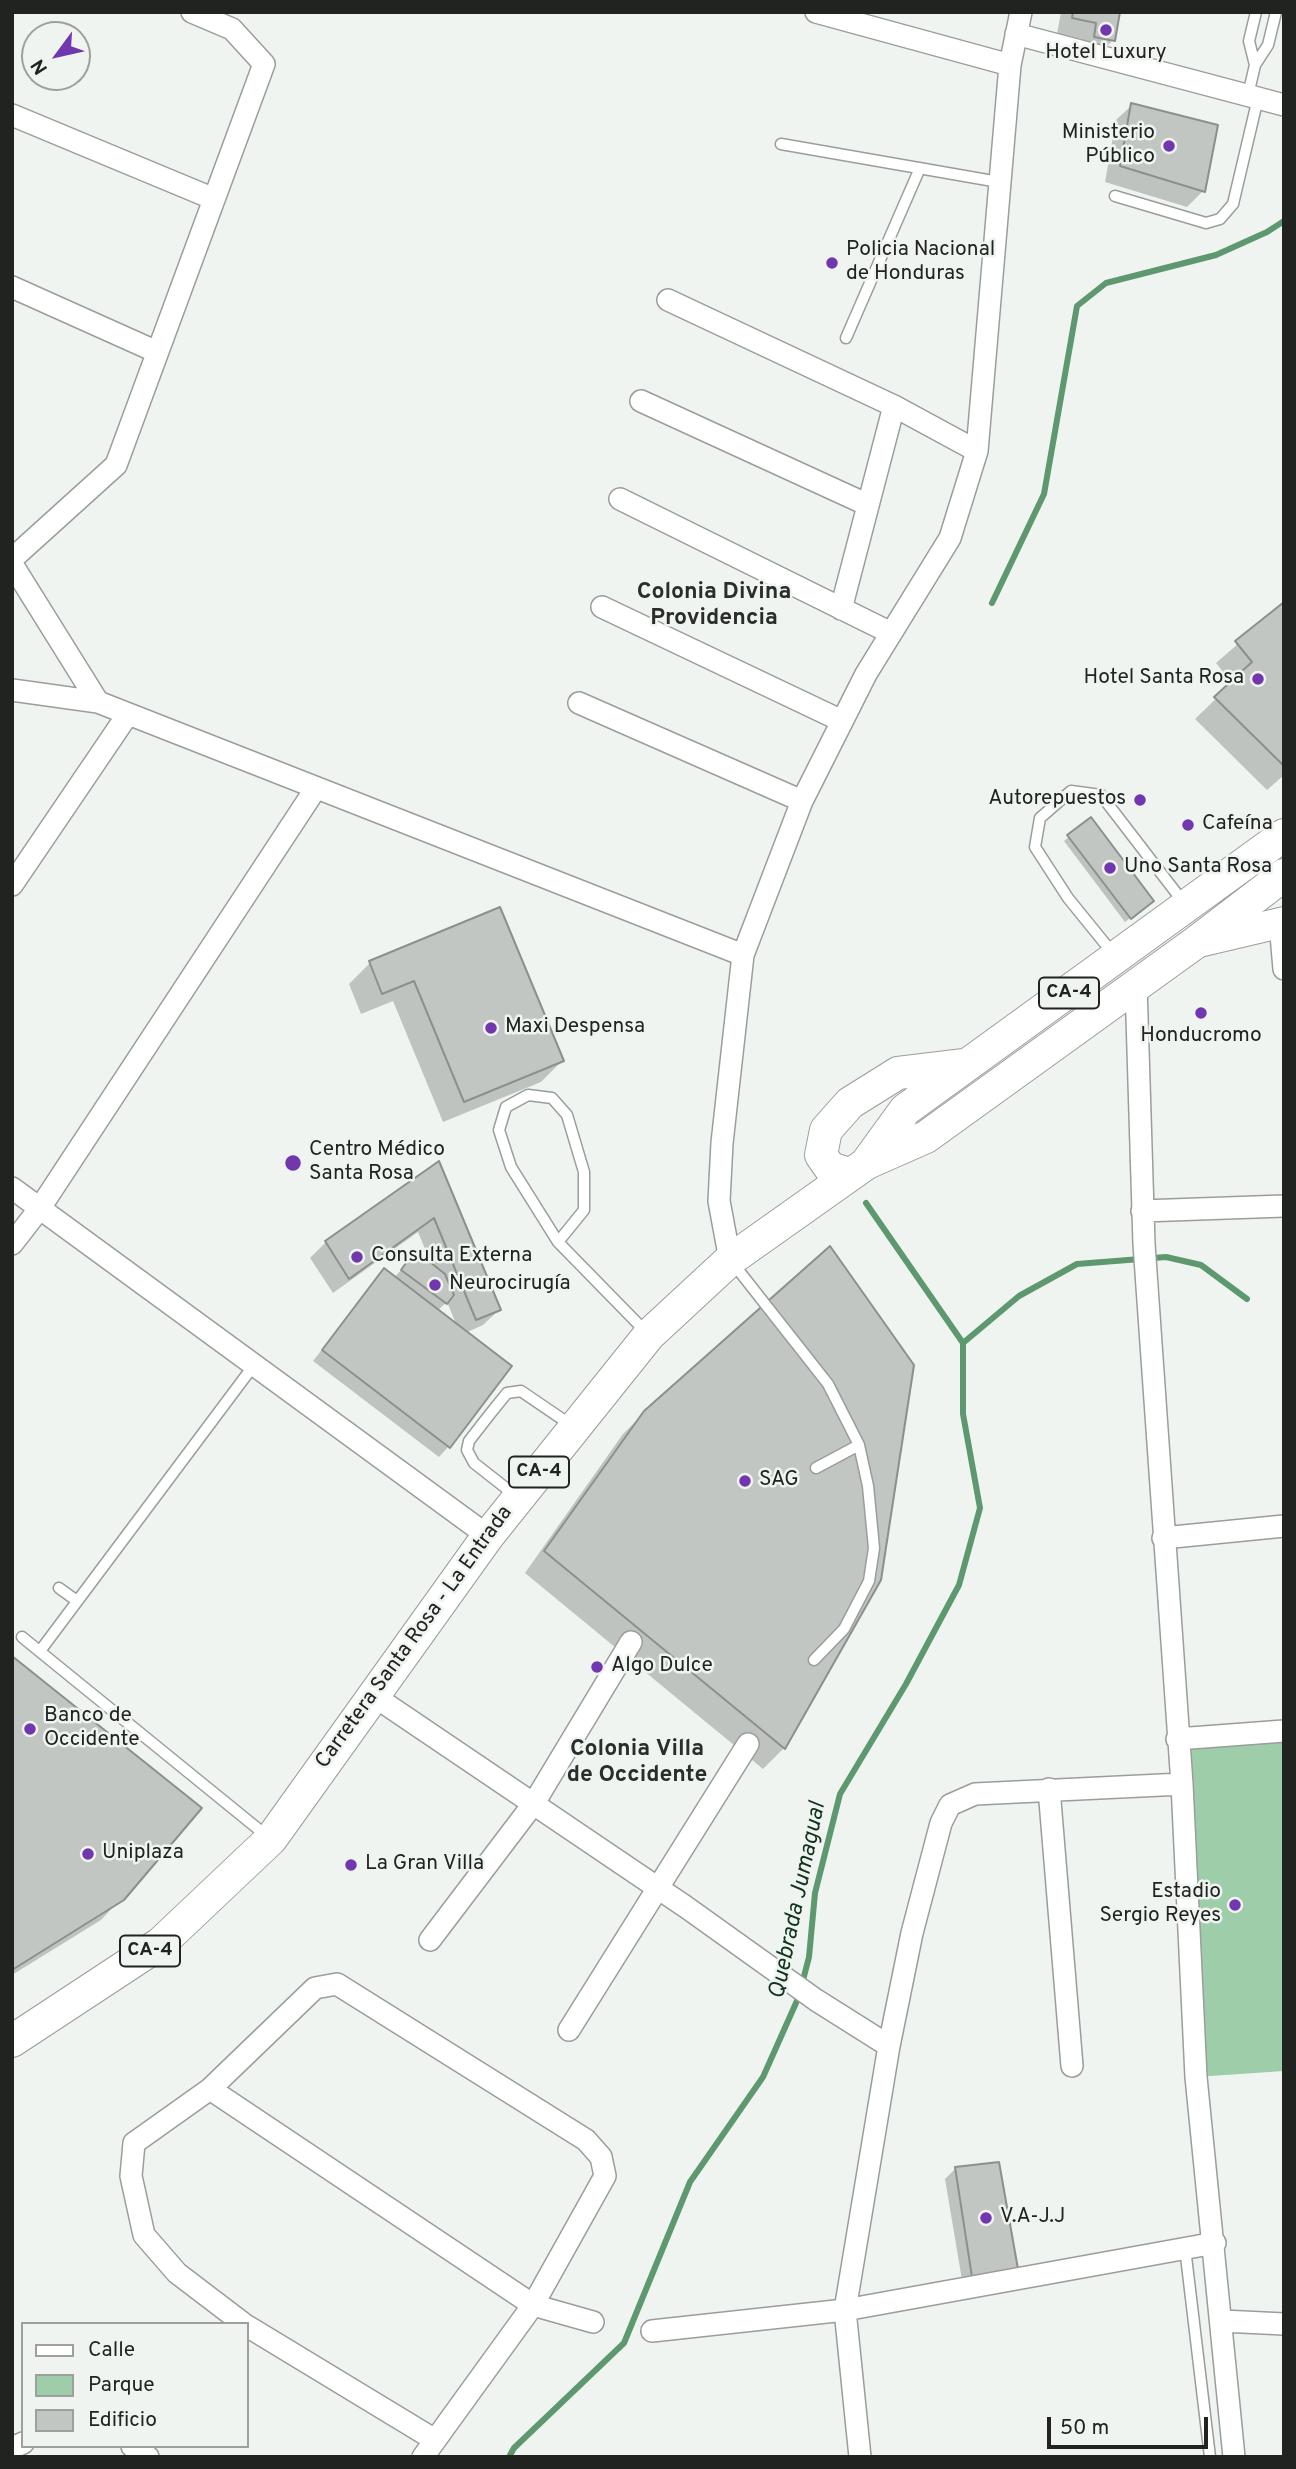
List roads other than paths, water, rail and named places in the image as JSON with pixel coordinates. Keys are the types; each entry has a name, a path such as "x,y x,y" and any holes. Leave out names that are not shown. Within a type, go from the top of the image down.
{"main road":[{"name":"CA-4","path":"858,1168 905,1110 1284,835"},
{"name":"CA-4","path":"858,1168 926,1137 1195,943 1284,875"},
{"path":"858,1168 830,1168 821,1155 826,1130 850,1103 898,1073 969,1064"},
{"name":"Carretera Santa Rosa - La Entrada","path":"12,2042 162,1943 271,1839 371,1694 488,1536 649,1335 730,1260 858,1168"}],"street":[{"path":"98,702 12,561 116,465 264,64 232,29 192,12"},
{"path":"816,12 1010,65"},
{"path":"730,1260 719,1201 722,1143 743,955 802,801 842,721 950,538 977,452 1010,65 1021,12"},
{"path":"1016,34 1284,104"},
{"path":"12,115 214,199"},
{"path":"12,287 158,352"},
{"path":"668,300 894,407 977,452"},
{"path":"641,401 868,505"},
{"path":"841,609 894,407"},
{"path":"620,499 891,634"},
{"path":"602,607 842,721"},
{"path":"12,690 98,702 743,955"},
{"path":"579,704 802,801"},
{"path":"12,885 128,714"},
{"path":"12,1244 40,1208 316,788"},
{"path":"1195,943 1282,922 1284,969"},
{"path":"1136,985 1142,1211 1182,1784 1196,2077 1223,2321 1234,2457"},
{"path":"12,1188 488,1536"},
{"path":"1142,1211 1284,1206"},
{"path":"1163,1538 1284,1526"},
{"path":"430,1940 534,1804 631,1642"},
{"path":"371,1694 659,1889 816,2000 889,2046"},
{"path":"1177,1739 1284,1731"},
{"path":"569,2029 748,1744"},
{"path":"860,2457 845,2311 889,2046 912,1933 941,1824 950,1805 975,1794 1182,1784"},
{"path":"1049,1789 1072,2066"},
{"path":"241,2322 177,2273 144,2235 131,2176 134,2143 209,2089 315,1988 337,1984 586,2140 601,2157 605,2176 533,2305 429,2448 248,2327"},
{"path":"209,2089 533,2305 593,2322"},
{"path":"652,2331 845,2311 1215,2243"},
{"path":"1223,2321 1284,2324"}],"lane":[{"path":"1115,196 1206,223 1220,219 1233,204 1253,97 1255,65 1249,41 1256,12"},
{"path":"1255,65 1268,46 1276,12"},
{"path":"781,144 999,182"},
{"path":"846,338 920,168"},
{"path":"1117,958 1068,898 1035,848 1040,818 1071,792 1101,795 1187,907"},
{"path":"558,1242 584,1210 584,1172 567,1115 552,1098 528,1095 506,1107 499,1130 511,1167 558,1242 649,1335"},
{"path":"730,1260 828,1384 859,1445 868,1486 874,1548 869,1581 844,1629 814,1660"},
{"path":"40,1651 254,1365"},
{"path":"519,1498 474,1463 467,1450 469,1441 498,1403 507,1393 521,1391 575,1428"},
{"path":"816,1468 859,1445"},
{"path":"59,1587 77,1601"},
{"path":"22,1637 271,1839"},
{"path":"1185,2248 1210,2457"}],"waterway":[{"name":"Quebrada Jumagual","path":"992,603 1044,494 1077,306 1106,283 1216,255 1267,232 1284,221"},
{"name":"Quebrada Jumagual","path":"802,1984 809,1957 815,1893 840,1794 906,1684 959,1585 980,1508 963,1414 963,1343 866,1203"},
{"path":"963,1343 1019,1296 1077,1264 1166,1257 1201,1265 1247,1299"},
{"name":"Quebrada Jumagual","path":"509,2457 514,2448 624,2343 690,2182 763,2077 800,1994"}],"place":[{"name":"Hotel Luxury","path":"1106,30"},
{"name":"Ministerio Público","path":"1169,146"},
{"name":"Policia Nacional de Honduras","path":"832,263"},
{"name":"Hotel Santa Rosa","path":"1258,679"},
{"name":"Autorepuestos","path":"1140,800"},
{"name":"Cafeína","path":"1188,825"},
{"name":"Uno Santa Rosa","path":"1110,868"},
{"name":"Honducromo","path":"1201,1013"},
{"name":"Maxi Despensa","path":"491,1028"},
{"name":"Centro Médico Santa Rosa","path":"293,1163"},
{"name":"Consulta Externa","path":"357,1257"},
{"name":"Neurocirugía","path":"435,1285"},
{"name":"SAG","path":"745,1481"},
{"name":"Algo Dulce","path":"597,1667"},
{"name":"Banco de Occidente","path":"30,1729"},
{"name":"Uniplaza","path":"88,1854"},
{"name":"La Gran Villa","path":"351,1865"},
{"name":"Estadio Sergio Reyes","path":"1235,1905"},
{"name":"V.A-J.J","path":"986,2218"}],"district":[{"name":"Colonia Divina Providencia","path":"714,606"},
{"name":"Colonia Villa de Occidente","path":"637,1763"}]}
